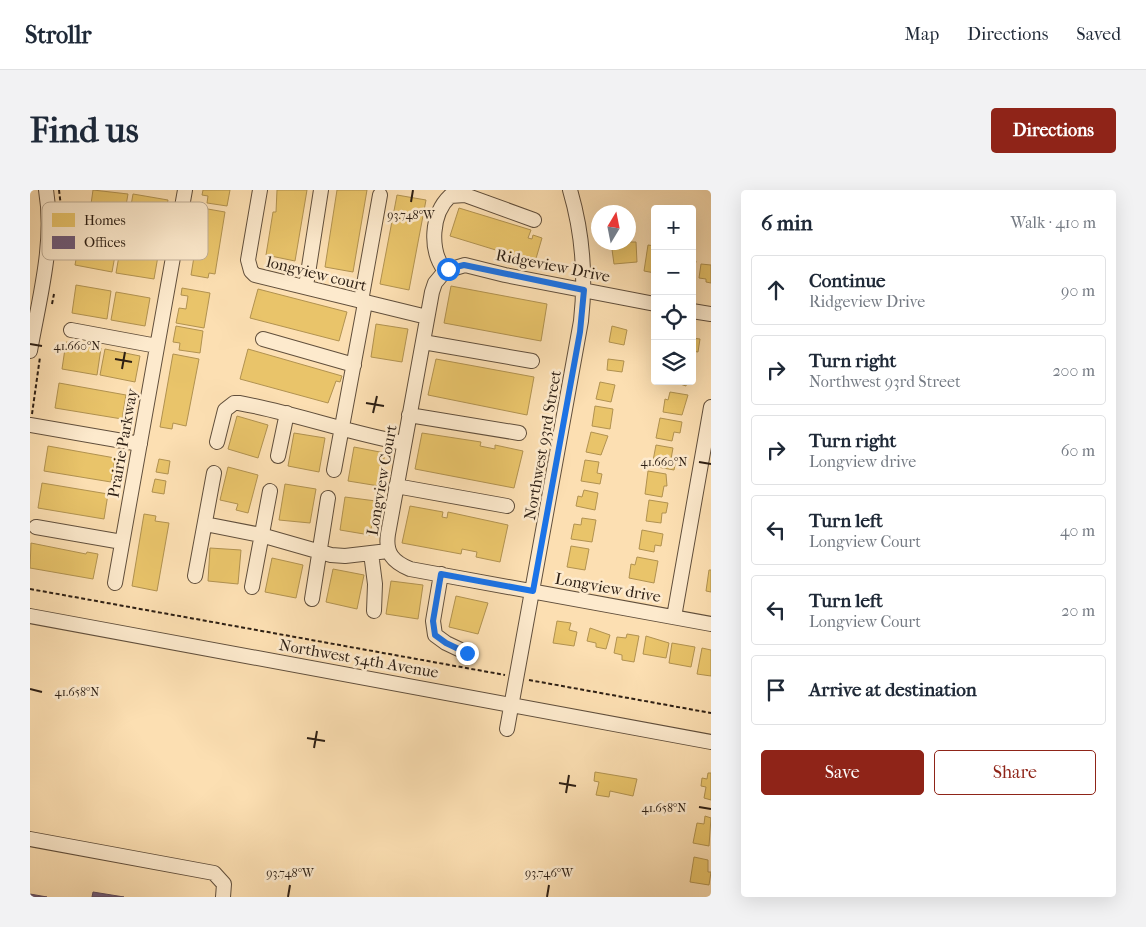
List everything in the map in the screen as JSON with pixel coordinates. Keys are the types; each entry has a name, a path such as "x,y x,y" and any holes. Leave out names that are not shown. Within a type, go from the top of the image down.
{"street":[{"name":"longview court","path":"260,190 248,260 251,271 261,277 306,286 427,317"},
{"path":"306,286 321,190"},
{"name":"Northwest 93rd Street","path":"507,729 580,332 584,290 581,234 570,190"},
{"path":"334,470 354,365 380,195"},
{"path":"444,271 436,255 434,233 443,206 450,196 465,195 534,220"},
{"path":"30,352 35,295 45,260"},
{"name":"Prairie Parkway","path":"115,583 173,260"},
{"name":"Ridgeview Drive","path":"444,271 464,265 651,303"},
{"name":"Longview Court","path":"410,569 398,564 388,551 388,534 434,283 444,271"},
{"path":"696,312 711,314"},
{"path":"71,330 158,346"},
{"path":"263,339 354,365"},
{"path":"423,342 532,361"},
{"name":"longview court","path":"218,442 225,410 234,403 287,412 343,429 404,443"},
{"path":"674,617 711,407"},
{"path":"278,456 287,412"},
{"name":"longview court","path":"409,415 519,433"},
{"path":"30,425 140,444"},
{"path":"195,576 214,473"},
{"name":"longview court","path":"396,486 507,506"},
{"path":"252,586 270,491"},
{"path":"312,599 328,498"},
{"name":"Longview Court","path":"205,524 261,535 320,552 345,556 388,551"},
{"path":"36,527 122,542"},
{"path":"371,553 375,584 374,611"},
{"name":"Longview drive","path":"410,569 711,624"},
{"path":"441,574 433,621 435,635 446,643 467,653"},
{"name":"Northwest 54th Avenue","path":"30,616 711,742"},
{"path":"30,838 214,872 224,884 223,897"}],"path":[{"path":"30,589 711,713"}],"building: Homes":[{"path":"93,190 128,194 127,202 91,202"},
{"path":"203,190 230,190 227,206 208,203 208,196 202,195"},
{"path":"277,190 307,190 295,261 266,255 273,212 276,212"},
{"path":"337,190 367,190 353,272 325,267"},
{"path":"133,194 168,200 168,202 132,202"},
{"path":"397,195 426,200 409,290 380,284"},
{"path":"459,208 531,230 528,238 532,239 533,235 542,238 535,262 450,236"},
{"path":"208,209 225,212 215,274 209,273 208,278 191,275 193,260 208,260"},
{"path":"636,242 637,262 614,264 612,250 636,250"},
{"path":"648,245 651,245 651,272 644,271"},
{"path":"76,260 114,260 112,272 75,265"},
{"path":"118,260 157,260 154,279 116,273"},
{"path":"701,264 711,265 711,283 706,282 706,279 699,278"},
{"path":"76,285 111,291 107,319 72,313"},
{"path":"451,286 547,304 541,341 444,323"},
{"path":"182,288 210,293 204,328 176,323 179,308 186,309 188,296 181,295"},
{"path":"258,289 347,312 339,341 250,318"},
{"path":"116,292 150,298 145,326 111,320"},
{"path":"376,324 408,329 402,362 371,357"},
{"path":"176,326 203,331 200,353 179,350 180,343 173,342"},
{"path":"612,326 627,330 624,345 609,342"},
{"path":"696,338 700,339 698,352 696,352"},
{"path":"66,342 101,348 97,375 62,369"},
{"path":"105,349 140,356 135,382 100,375"},
{"path":"248,349 342,376 340,382 336,381 328,403 240,379"},
{"path":"173,354 199,359 186,426 173,423 172,429 160,427"},
{"path":"436,359 534,377 527,415 428,395"},
{"path":"608,359 624,361 622,372 607,370"},
{"path":"600,382 615,385 611,402 596,399"},
{"path":"59,383 126,395 122,419 55,408"},
{"path":"670,392 688,395 682,415 663,412 665,399 668,400"},
{"path":"595,406 613,409 610,429 592,426"},
{"path":"237,416 268,425 258,458 228,449"},
{"path":"660,418 682,422 680,433 674,432 672,441 656,438"},
{"path":"591,432 608,436 601,455 586,452"},
{"path":"294,433 325,438 319,472 288,466"},
{"path":"422,433 481,442 480,446 495,449 495,445 523,451 514,488 415,469"},
{"path":"656,445 673,448 671,459 676,460 674,470 652,466"},
{"path":"48,446 115,458 111,482 44,471"},
{"path":"354,447 385,453 379,486 348,481"},
{"path":"159,459 170,461 168,474 156,472"},
{"path":"585,460 599,462 597,473 602,474 600,484 581,481"},
{"path":"228,467 258,475 248,513 236,510 238,504 220,500"},
{"path":"648,471 666,474 667,486 664,486 662,497 645,494"},
{"path":"155,479 166,481 164,494 152,492"},
{"path":"42,483 108,494 104,519 38,508"},
{"path":"285,484 316,489 310,523 279,520"},
{"path":"584,490 598,493 595,510 576,506 578,496 582,497"},
{"path":"345,497 376,501 370,535 340,530"},
{"path":"649,500 668,503 666,513 662,513 661,523 646,521"},
{"path":"410,506 443,512 442,517 447,518 448,512 508,525 500,562 476,557 477,552 462,549 461,554 402,543"},
{"path":"144,514 156,516 155,521 169,523 157,591 132,586"},
{"path":"582,518 596,520 592,542 571,539 574,524 581,525"},
{"path":"642,530 663,534 661,546 655,545 654,552 639,549"},
{"path":"31,543 86,554 87,552 98,554 93,579 30,568"},
{"path":"571,546 589,549 585,570 567,567"},
{"path":"210,548 241,550 238,584 208,581"},
{"path":"637,557 658,561 654,583 629,578 631,564 635,565"},
{"path":"272,558 303,565 296,598 265,592"},
{"path":"333,569 364,575 357,609 326,602"},
{"path":"709,570 711,570 711,592 706,591"},
{"path":"391,581 423,585 418,619 386,614"},
{"path":"456,596 488,603 478,634 449,627"},
{"path":"557,621 571,623 569,630 577,632 574,646 553,643"},
{"path":"590,628 610,635 606,649 596,647 596,643 587,641"},
{"path":"627,634 639,636 634,662 622,660 622,655 614,653 617,637 626,638"},
{"path":"646,636 669,643 666,658 643,654"},
{"path":"672,643 695,647 691,667 669,663"},
{"path":"702,648 711,650 711,676 697,674"},
{"path":"595,772 637,779 633,796 610,791 609,797 596,795 599,782 594,781"},
{"path":"708,773 711,773 711,800 704,798 706,787 701,786 702,778 707,779"},
{"path":"705,816 711,818 709,846 693,843 697,823 704,824"},
{"path":"694,857 708,860 708,872 711,872 709,885 690,882"}],"building: Offices":[{"path":"93,892 124,897 92,897"},
{"path":"30,894 47,897 30,897"}],"route":[{"path":"448,269 464,265 474,266 505,275 572,286 584,290 580,332 533,591 441,574 433,629 438,639 467,653"}]}
